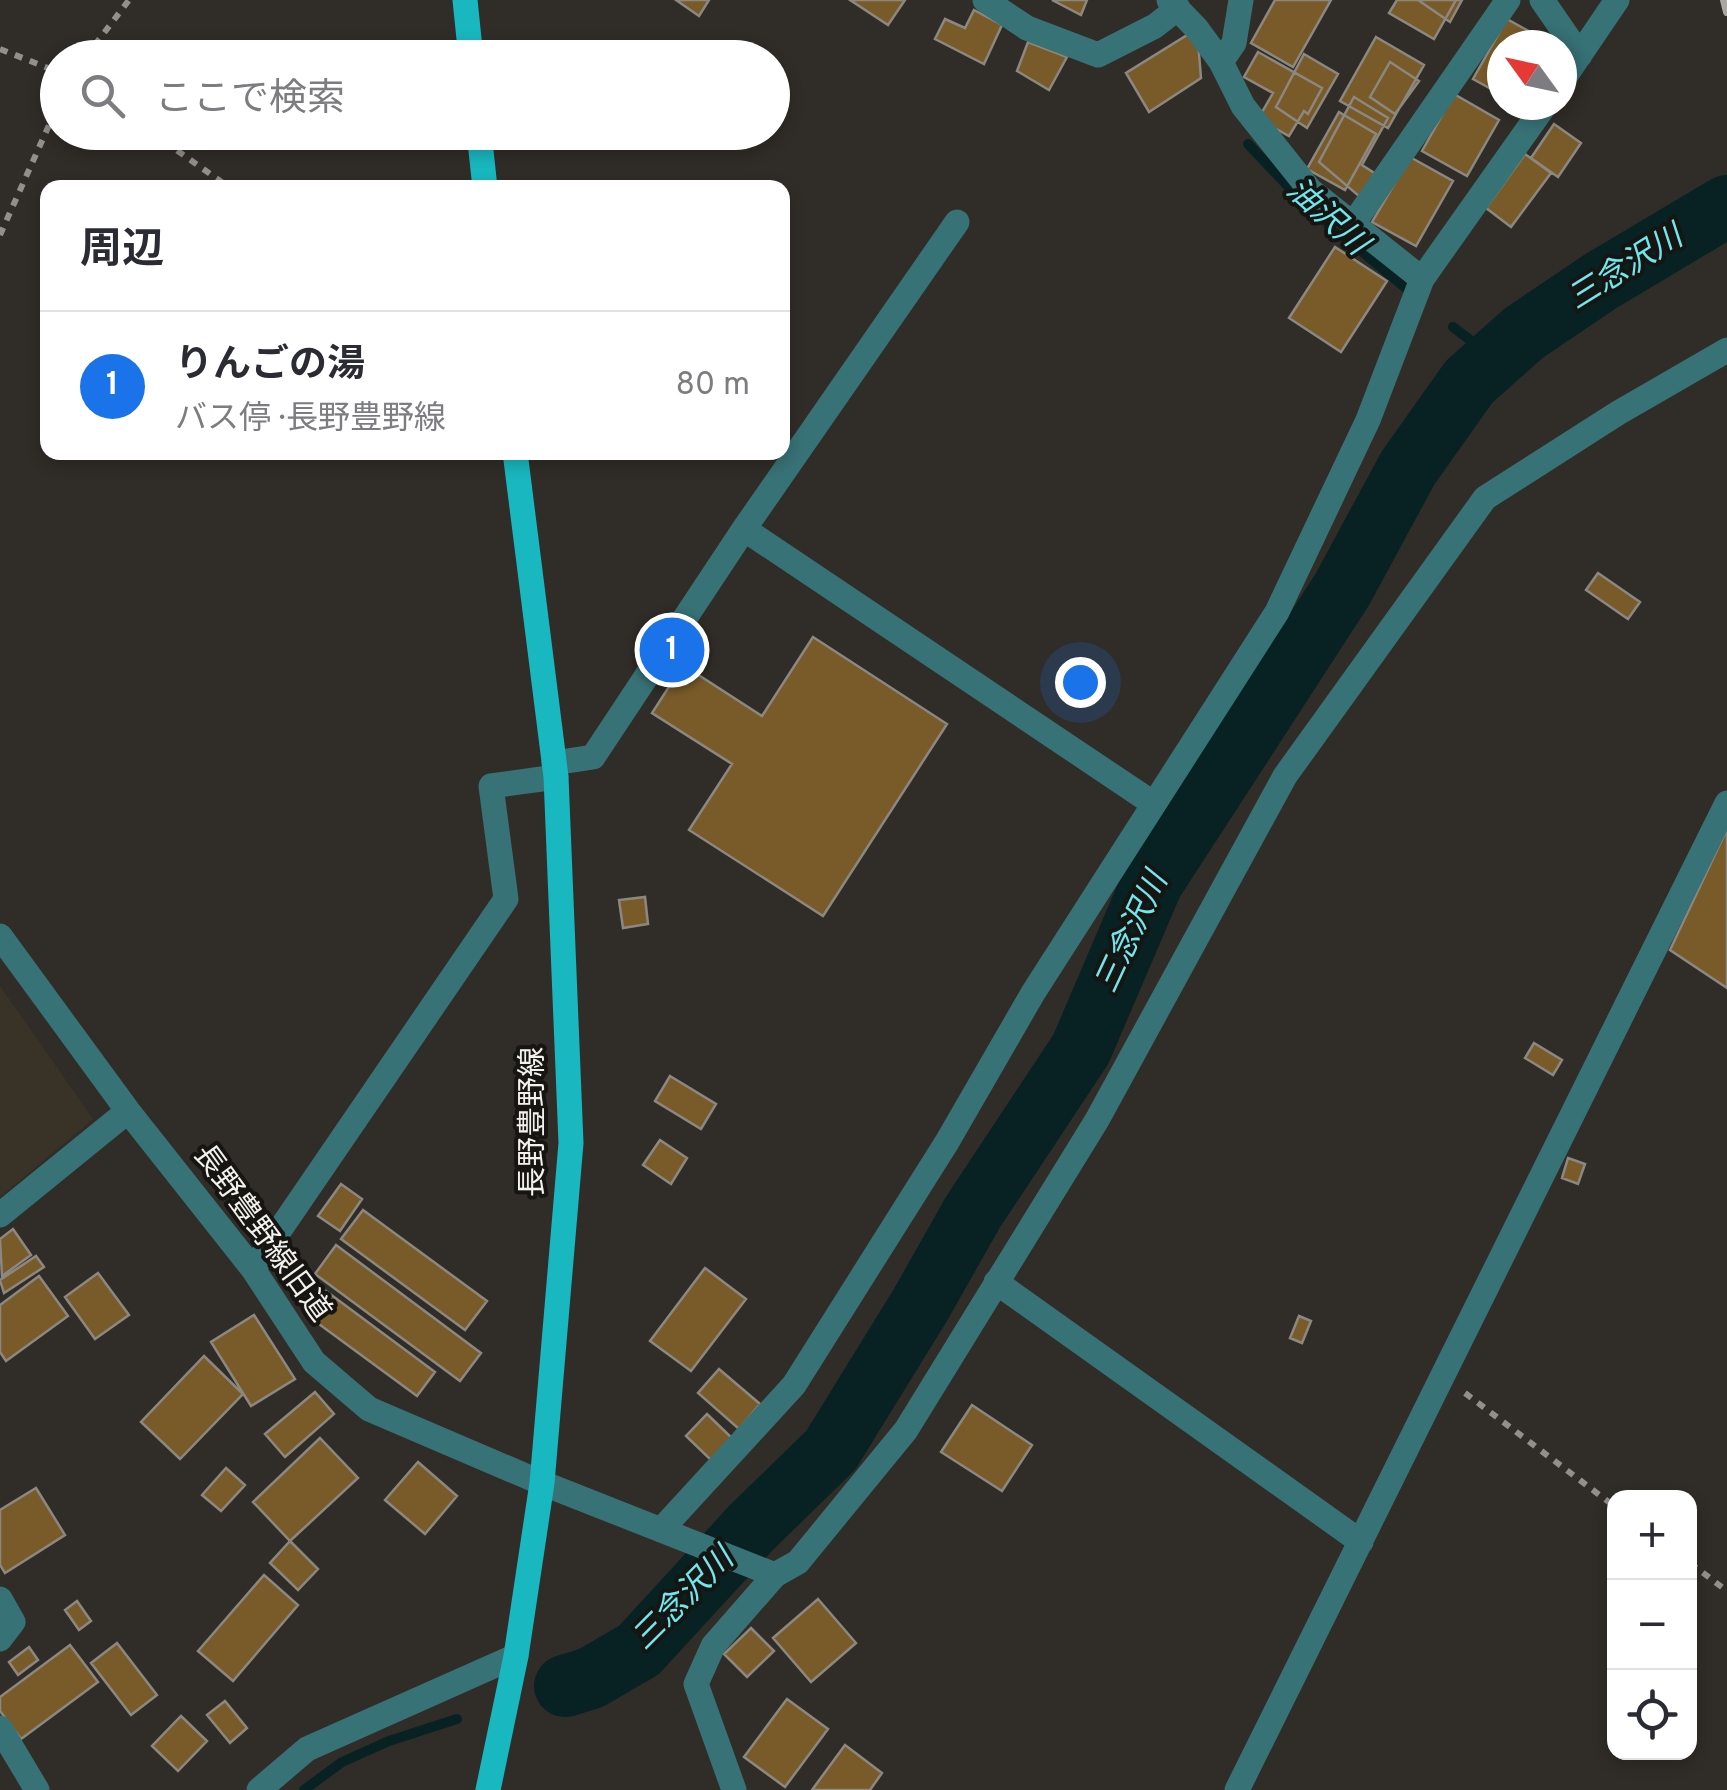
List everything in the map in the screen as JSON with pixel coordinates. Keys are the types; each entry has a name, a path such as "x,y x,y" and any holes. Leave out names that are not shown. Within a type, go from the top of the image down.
{"main road":[{"path":"465,0 469,40"},
{"path":"481,150 484,180"},
{"name":"長野豊野線","path":"488,1790 516,1656 542,1482 572,1144 555,770 516,460"}],"street":[{"path":"985,0 1028,28 1098,55 1168,12 1221,62 1243,106 1310,190 1422,278"},
{"path":"1221,62 1234,43 1241,0"},
{"path":"1353,224 1508,0"},
{"path":"1542,0 1580,55"},
{"path":"1577,59 1617,0"},
{"path":"661,1530 794,1385 946,1142 1040,982 1277,612 1368,420 1422,278 1535,120"},
{"path":"253,1269 506,899 492,786 593,757 744,529 957,222"},
{"path":"734,1790 696,1684 713,1646 775,1575 798,1562 906,1430 1097,1120 1285,776 1485,498 1727,350"},
{"path":"744,529 1154,804"},
{"path":"1237,1790 1727,803"},
{"name":"長野豊野線旧道","path":"0,936 128,1111 253,1269 314,1362 369,1409 775,1575"},
{"path":"0,1215 128,1111"},
{"path":"996,1282 1361,1542"},
{"path":"0,1599 13,1622 0,1639"},
{"path":"259,1790 307,1750 516,1656"},
{"path":"0,1728 37,1790"}],"path":[{"path":"99,40 129,0"},
{"path":"0,49 40,65"},
{"path":"0,235 40,145"},
{"path":"176,150 219,180"},
{"path":"1444,1378 1607,1501"},
{"path":"1697,1568 1727,1591"}],"shaded area":[{"path":"0,986 93,1119 0,1197"}],"building":[{"path":"676,0 709,0 699,16"},
{"path":"850,0 905,0 888,25"},
{"path":"1052,0 1087,0 1081,15"},
{"path":"1275,0 1331,0 1293,67 1251,43"},
{"path":"1397,0 1456,0 1434,39 1389,13"},
{"path":"1418,0 1462,0 1450,22"},
{"path":"974,10 1002,25 984,64 935,39 945,19 965,28"},
{"path":"1507,19 1527,30 1501,30"},
{"path":"1197,29 1201,78 1149,112 1126,73"},
{"path":"1376,37 1424,65 1388,128 1340,101"},
{"path":"1028,42 1067,57 1049,90 1017,71"},
{"path":"1258,52 1322,88 1308,114 1304,111 1289,136 1258,119 1273,93 1244,77"},
{"path":"1304,54 1338,74 1307,128 1276,107"},
{"path":"1487,54 1487,87 1473,79"},
{"path":"1390,62 1419,81 1395,114 1370,97"},
{"path":"1454,94 1487,113 1487,120 1499,120 1467,176 1422,151"},
{"path":"1354,97 1388,118 1362,165 1376,174 1360,197 1319,162"},
{"path":"1339,112 1376,134 1345,190 1307,169"},
{"path":"1554,124 1581,143 1558,177 1531,158"},
{"path":"1525,154 1551,173 1511,227 1486,208"},
{"path":"1410,157 1453,181 1416,246 1372,222"},
{"path":"1335,247 1387,281 1341,352 1289,318"},
{"path":"1598,573 1640,602 1628,619 1586,590"},
{"path":"813,637 947,724 823,916 689,830 732,764 652,713 683,665 762,716"},
{"path":"1727,829 1727,988 1670,950"},
{"path":"645,897 648,924 623,928 619,900"},
{"path":"1534,1043 1562,1060 1553,1075 1525,1058"},
{"path":"670,1076 716,1104 701,1129 655,1101"},
{"path":"660,1140 687,1158 671,1184 643,1165"},
{"path":"1568,1158 1585,1164 1578,1184 1562,1178"},
{"path":"341,1184 362,1199 340,1231 318,1216"},
{"path":"363,1210 487,1301 465,1330 341,1239"},
{"path":"13,1229 31,1255 2,1276 0,1239"},
{"path":"336,1245 481,1353 460,1381 315,1274"},
{"path":"36,1256 44,1267 4,1293 0,1280"},
{"path":"705,1268 746,1299 691,1371 650,1341"},
{"path":"98,1273 129,1315 95,1339 65,1297"},
{"path":"39,1276 68,1316 6,1361 0,1352 0,1305"},
{"path":"326,1291 435,1372 417,1396 308,1316"},
{"path":"254,1315 295,1379 251,1406 211,1342"},
{"path":"1299,1316 1311,1321 1302,1343 1290,1338"},
{"path":"204,1356 243,1394 180,1459 141,1422"},
{"path":"719,1369 760,1404 739,1429 698,1393"},
{"path":"315,1392 334,1414 285,1457 265,1434"},
{"path":"972,1405 1032,1445 1002,1491 941,1452"},
{"path":"707,1414 734,1440 713,1462 686,1436"},
{"path":"320,1438 358,1478 290,1541 253,1502"},
{"path":"418,1462 457,1496 425,1534 385,1500"},
{"path":"226,1468 245,1485 221,1511 202,1495"},
{"path":"36,1488 65,1535 5,1573 0,1565 0,1510"},
{"path":"290,1541 318,1569 298,1590 270,1563"},
{"path":"264,1575 298,1605 233,1681 198,1651"},
{"path":"818,1599 856,1643 811,1682 773,1638"},
{"path":"77,1601 91,1621 79,1630 65,1610"},
{"path":"751,1628 774,1651 747,1677 724,1654"},
{"path":"117,1643 157,1695 131,1715 91,1663"},
{"path":"70,1645 98,1682 21,1739 0,1711 0,1697"},
{"path":"29,1647 38,1660 18,1675 9,1662"},
{"path":"787,1699 828,1729 785,1787 744,1757"},
{"path":"225,1701 247,1728 230,1743 207,1715"},
{"path":"181,1716 207,1741 178,1771 152,1746"},
{"path":"845,1745 882,1773 870,1790 812,1790"}],"waterway":[{"name":"油沢川","path":"1248,144 1306,205 1407,289"},
{"name":"三念沢川","path":"565,1686 591,1678 639,1650 751,1528 831,1450 973,1212 1081,1049 1152,883 1342,590 1408,468 1469,382 1524,333 1601,281 1727,206"},
{"name":"油沢川","path":"1453,327 1495,359"},
{"name":"三念沢川","path":"304,1790 342,1762 389,1741 457,1719"}],"railway":[{"path":"1724,0 1727,12"}],"place":[{"name":"りんごの湯","path":"672,650"}]}
